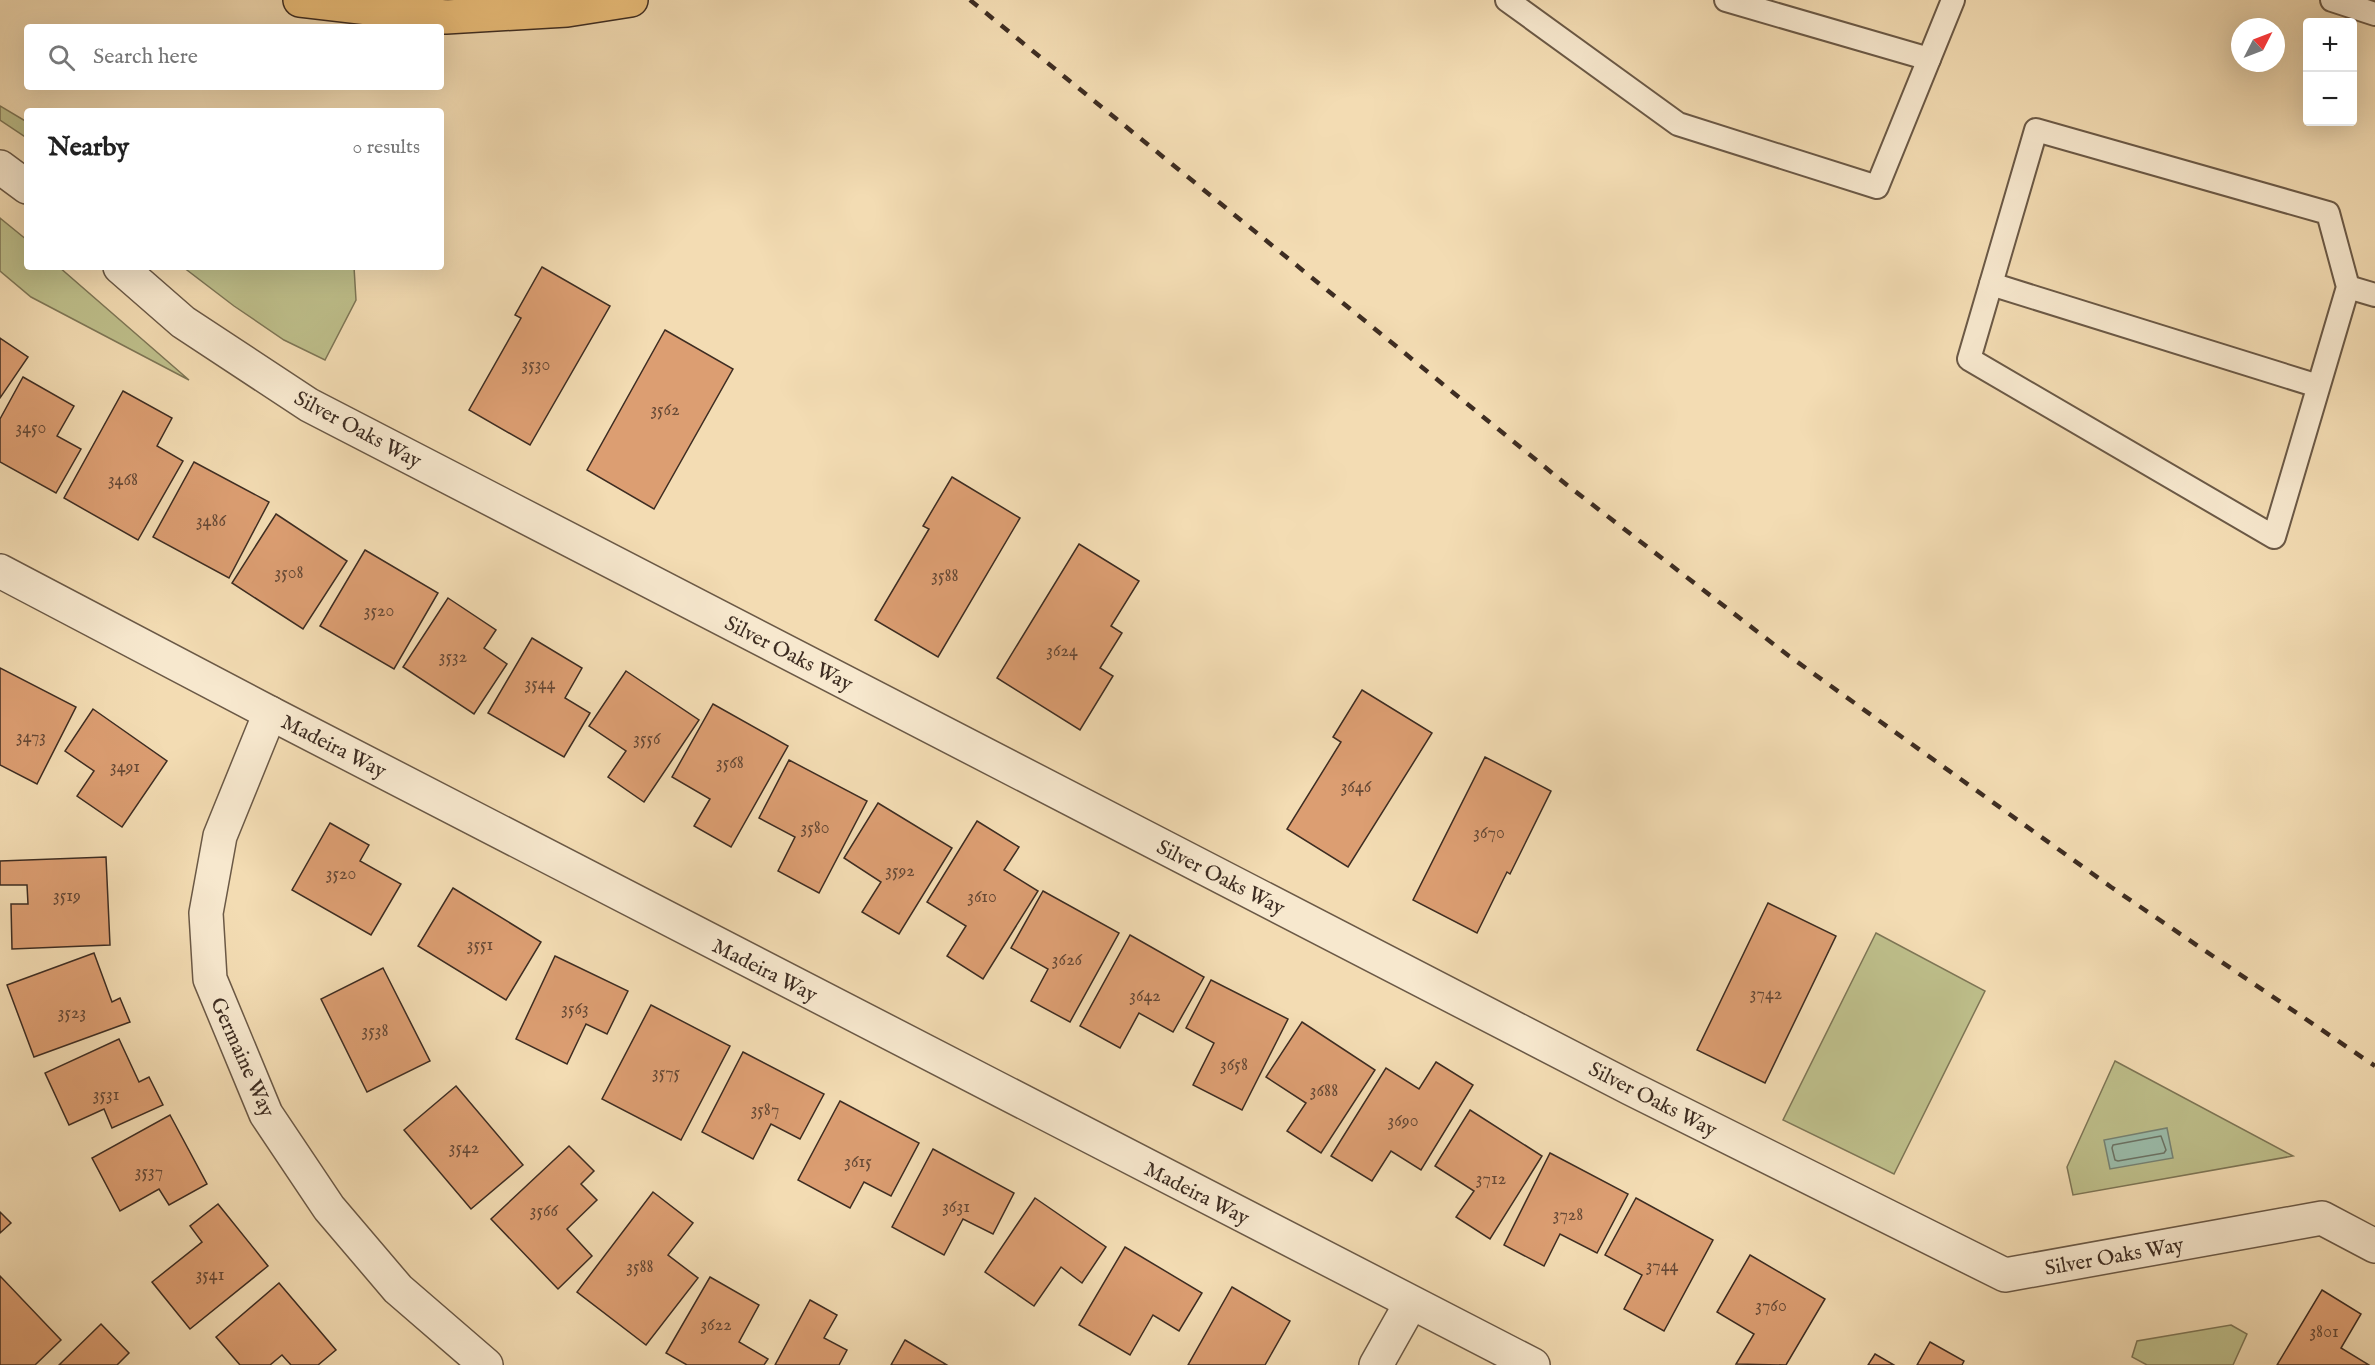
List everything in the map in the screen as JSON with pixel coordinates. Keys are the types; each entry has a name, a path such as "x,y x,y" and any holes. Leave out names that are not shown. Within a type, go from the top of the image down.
{"main road":[{"path":"300,0 446,17 567,10 631,0"}],"street":[{"path":"0,167 24,185"},
{"name":"Silver Oaks Way","path":"123,270 183,322 309,405 1630,1088 2005,1275 2322,1218 2375,1246"},
{"name":"Madeira Way","path":"0,571 270,713 1533,1365"},
{"name":"Germaine Way","path":"270,713 220,836 206,913 210,979 266,1114 329,1208 398,1289 486,1365"},
{"path":"1377,1365 1411,1303"}],"lane":[{"path":"1507,0 1678,124 1877,187 1953,0"},
{"path":"1726,0 1929,59"},
{"path":"2332,0 2375,14"},
{"path":"2036,130 2328,213 2348,287 2274,537 1969,359 1991,284 2036,130"},
{"path":"1991,284 2318,386"},
{"path":"2348,287 2375,295"}],"green space":[{"path":"0,106 24,120 24,136 0,120"},
{"path":"0,218 24,238 24,270 62,270 189,380 31,297 0,271"},
{"path":"187,270 354,270 356,300 325,360 284,340"},
{"path":"1876,933 1985,991 1894,1174 1783,1120"},
{"path":"2115,1061 2293,1156 2073,1195 2067,1167"},
{"path":"2231,1325 2247,1334 2233,1365 2147,1365 2132,1357 2137,1341"}],"water":[{"path":"2167,1128 2173,1158 2110,1169 2104,1140"}],"building":[{"path":"542,267 610,306 530,445 469,410 521,318 515,315"},
{"path":"665,330 733,369 654,509 587,470"},
{"path":"0,338 28,357 0,398"},
{"path":"23,377 74,406 57,436 81,449 56,493 0,462 0,419"},
{"path":"123,391 172,418 157,446 183,461 138,540 64,498"},
{"path":"194,462 269,502 229,578 153,537"},
{"path":"952,477 1020,518 938,657 875,620 929,529 923,526"},
{"path":"276,514 347,561 303,629 232,583"},
{"path":"1079,544 1139,581 1111,626 1122,633 1100,668 1113,676 1080,730 997,678"},
{"path":"365,550 438,593 394,669 320,626"},
{"path":"448,598 496,630 484,648 507,664 474,714 403,667"},
{"path":"532,638 582,668 565,698 590,713 564,757 488,713"},
{"path":"0,668 76,707 37,784 0,765"},
{"path":"626,671 699,720 644,802 608,777 626,751 589,726"},
{"path":"1362,690 1432,733 1348,867 1287,829 1341,742 1333,737"},
{"path":"713,704 788,746 731,847 694,826 710,799 672,777"},
{"path":"93,709 167,761 122,827 77,796 94,771 65,751"},
{"path":"1485,757 1551,791 1510,874 1507,872 1477,933 1413,900"},
{"path":"789,760 867,801 819,893 778,871 795,837 759,818"},
{"path":"878,803 952,848 899,934 862,912 881,882 844,858"},
{"path":"977,821 1019,847 1004,870 1038,891 983,979 947,956 966,926 927,902"},
{"path":"330,823 369,845 360,861 401,884 371,935 292,890"},
{"path":"106,857 110,945 12,949 11,904 28,904 27,885 0,885 0,861"},
{"path":"453,888 541,942 506,1000 418,946"},
{"path":"1043,891 1119,933 1070,1022 1031,1001 1048,969 1011,948"},
{"path":"1768,903 1836,936 1765,1083 1697,1050"},
{"path":"1130,935 1204,977 1173,1032 1139,1013 1120,1048 1080,1026"},
{"path":"94,953 112,1002 120,998 130,1022 34,1057 7,985"},
{"path":"555,956 628,991 607,1034 586,1024 567,1064 516,1039"},
{"path":"383,968 430,1061 367,1092 321,999"},
{"path":"1211,980 1288,1019 1242,1110 1193,1085 1214,1043 1186,1028"},
{"path":"651,1005 730,1046 681,1140 602,1099"},
{"path":"1302,1022 1375,1070 1321,1153 1287,1131 1306,1103 1266,1077"},
{"path":"119,1039 139,1082 149,1077 163,1105 112,1128 104,1109 69,1125 45,1073"},
{"path":"743,1052 824,1094 800,1139 771,1124 753,1159 702,1132"},
{"path":"1436,1062 1473,1085 1421,1170 1391,1151 1372,1181 1331,1156 1386,1068 1419,1089"},
{"path":"456,1086 523,1165 471,1209 404,1130"},
{"path":"840,1101 919,1143 891,1196 864,1182 850,1208 798,1180"},
{"path":"1470,1110 1542,1156 1490,1239 1456,1217 1474,1191 1435,1166"},
{"path":"170,1115 207,1184 169,1205 159,1189 120,1211 92,1158"},
{"path":"569,1146 594,1171 581,1184 597,1200 567,1229 592,1256 558,1289 491,1219"},
{"path":"933,1149 1014,1193 993,1234 963,1219 944,1255 892,1227"},
{"path":"1550,1153 1628,1194 1597,1253 1560,1234 1544,1266 1504,1245"},
{"path":"653,1192 693,1223 668,1255 698,1278 646,1345 577,1292"},
{"path":"1035,1198 1106,1247 1082,1283 1061,1267 1034,1306 985,1272"},
{"path":"1636,1198 1713,1240 1664,1331 1624,1309 1642,1275 1605,1255"},
{"path":"218,1204 268,1266 190,1329 152,1282 202,1242 190,1226"},
{"path":"0,1212 11,1223 0,1233"},
{"path":"1125,1247 1202,1293 1179,1331 1153,1315 1130,1355 1079,1325"},
{"path":"1750,1255 1825,1299 1786,1365 1736,1364 1754,1334 1717,1312"},
{"path":"0,1276 61,1340 35,1365 0,1365"},
{"path":"710,1277 759,1305 739,1342 768,1359 764,1365 687,1365 666,1353"},
{"path":"279,1283 336,1350 318,1365 291,1365 282,1355 270,1365 240,1365 216,1337"},
{"path":"1232,1287 1290,1321 1265,1365 1188,1365"},
{"path":"2322,1290 2361,1314 2341,1348 2369,1365 2277,1365"},
{"path":"810,1300 837,1315 824,1338 847,1350 839,1365 775,1365"},
{"path":"101,1324 129,1353 117,1365 59,1365"},
{"path":"905,1340 947,1365 891,1365"},
{"path":"1930,1342 1964,1361 1962,1365 1917,1365"},
{"path":"1875,1354 1894,1365 1868,1365"}],"railway":[{"path":"970,0 1567,485 1789,656 2111,887 2375,1066"}]}
